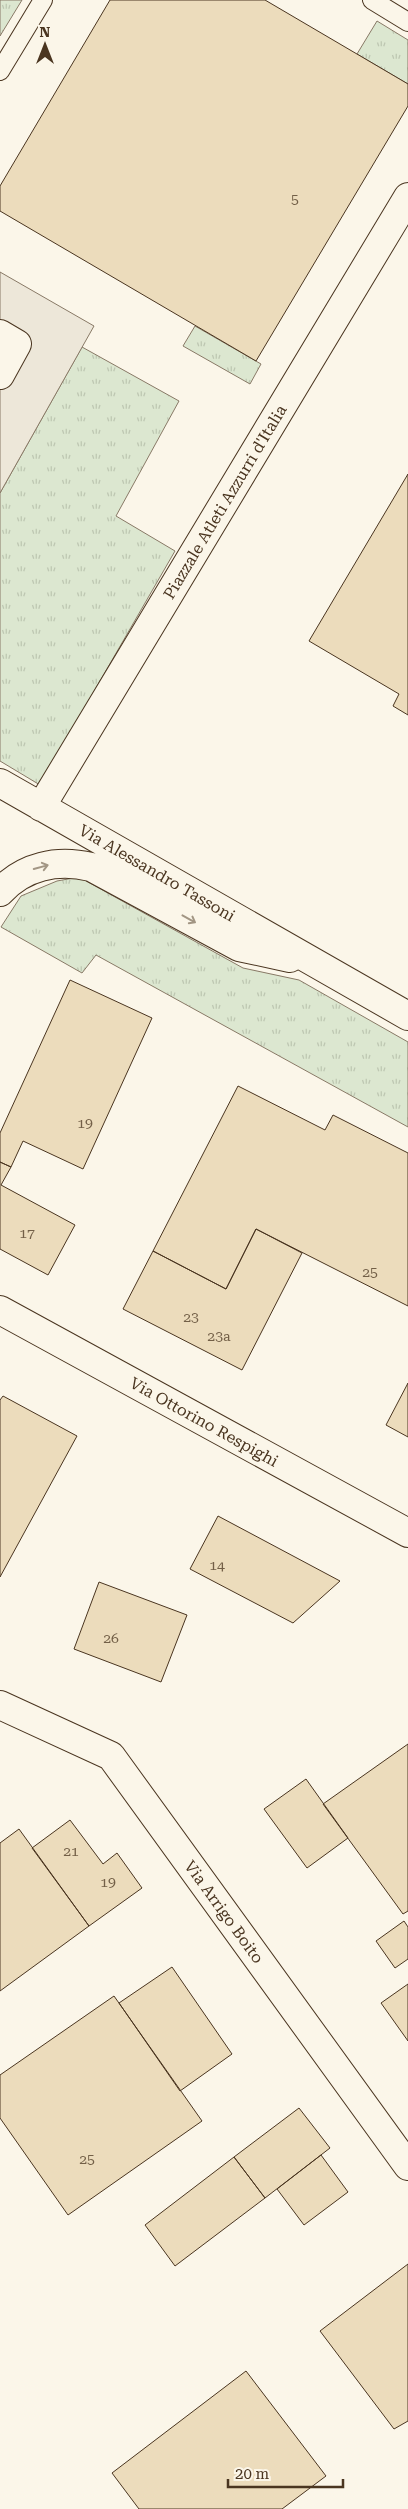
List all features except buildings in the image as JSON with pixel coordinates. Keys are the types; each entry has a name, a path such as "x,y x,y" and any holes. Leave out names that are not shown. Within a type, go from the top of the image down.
{"street":[{"name":"Piazzale Atleti Azzurri d'Italia","path":"42,807 408,197"},
{"path":"0,334 18,344 0,375"},
{"name":"Via Alessandro Tassoni","path":"0,783 408,1016"},
{"name":"Via Alessandro Tassoni","path":"0,892 9,882 22,874 40,867 74,863 91,867 239,947 315,963"},
{"name":"Via Ottorino Respighi","path":"0,1310 408,1533"},
{"name":"Via Arrigo Boito","path":"0,1705 111,1756 408,2166"}],"lane":[{"path":"0,71 43,0"},
{"path":"372,0 408,22"}],"green space":[{"path":"0,0 22,0 0,36"},
{"path":"377,21 408,40 408,84 357,54"},
{"path":"195,326 261,364 250,384 183,346"},
{"path":"82,347 179,401 116,516 175,551 40,785 0,761 0,493"},
{"path":"79,877 243,968 299,980 408,1042 408,1127 96,955 82,973 1,927 21,896 57,881"}],"shaded area":[{"path":"0,272 94,326 0,493"}]}
